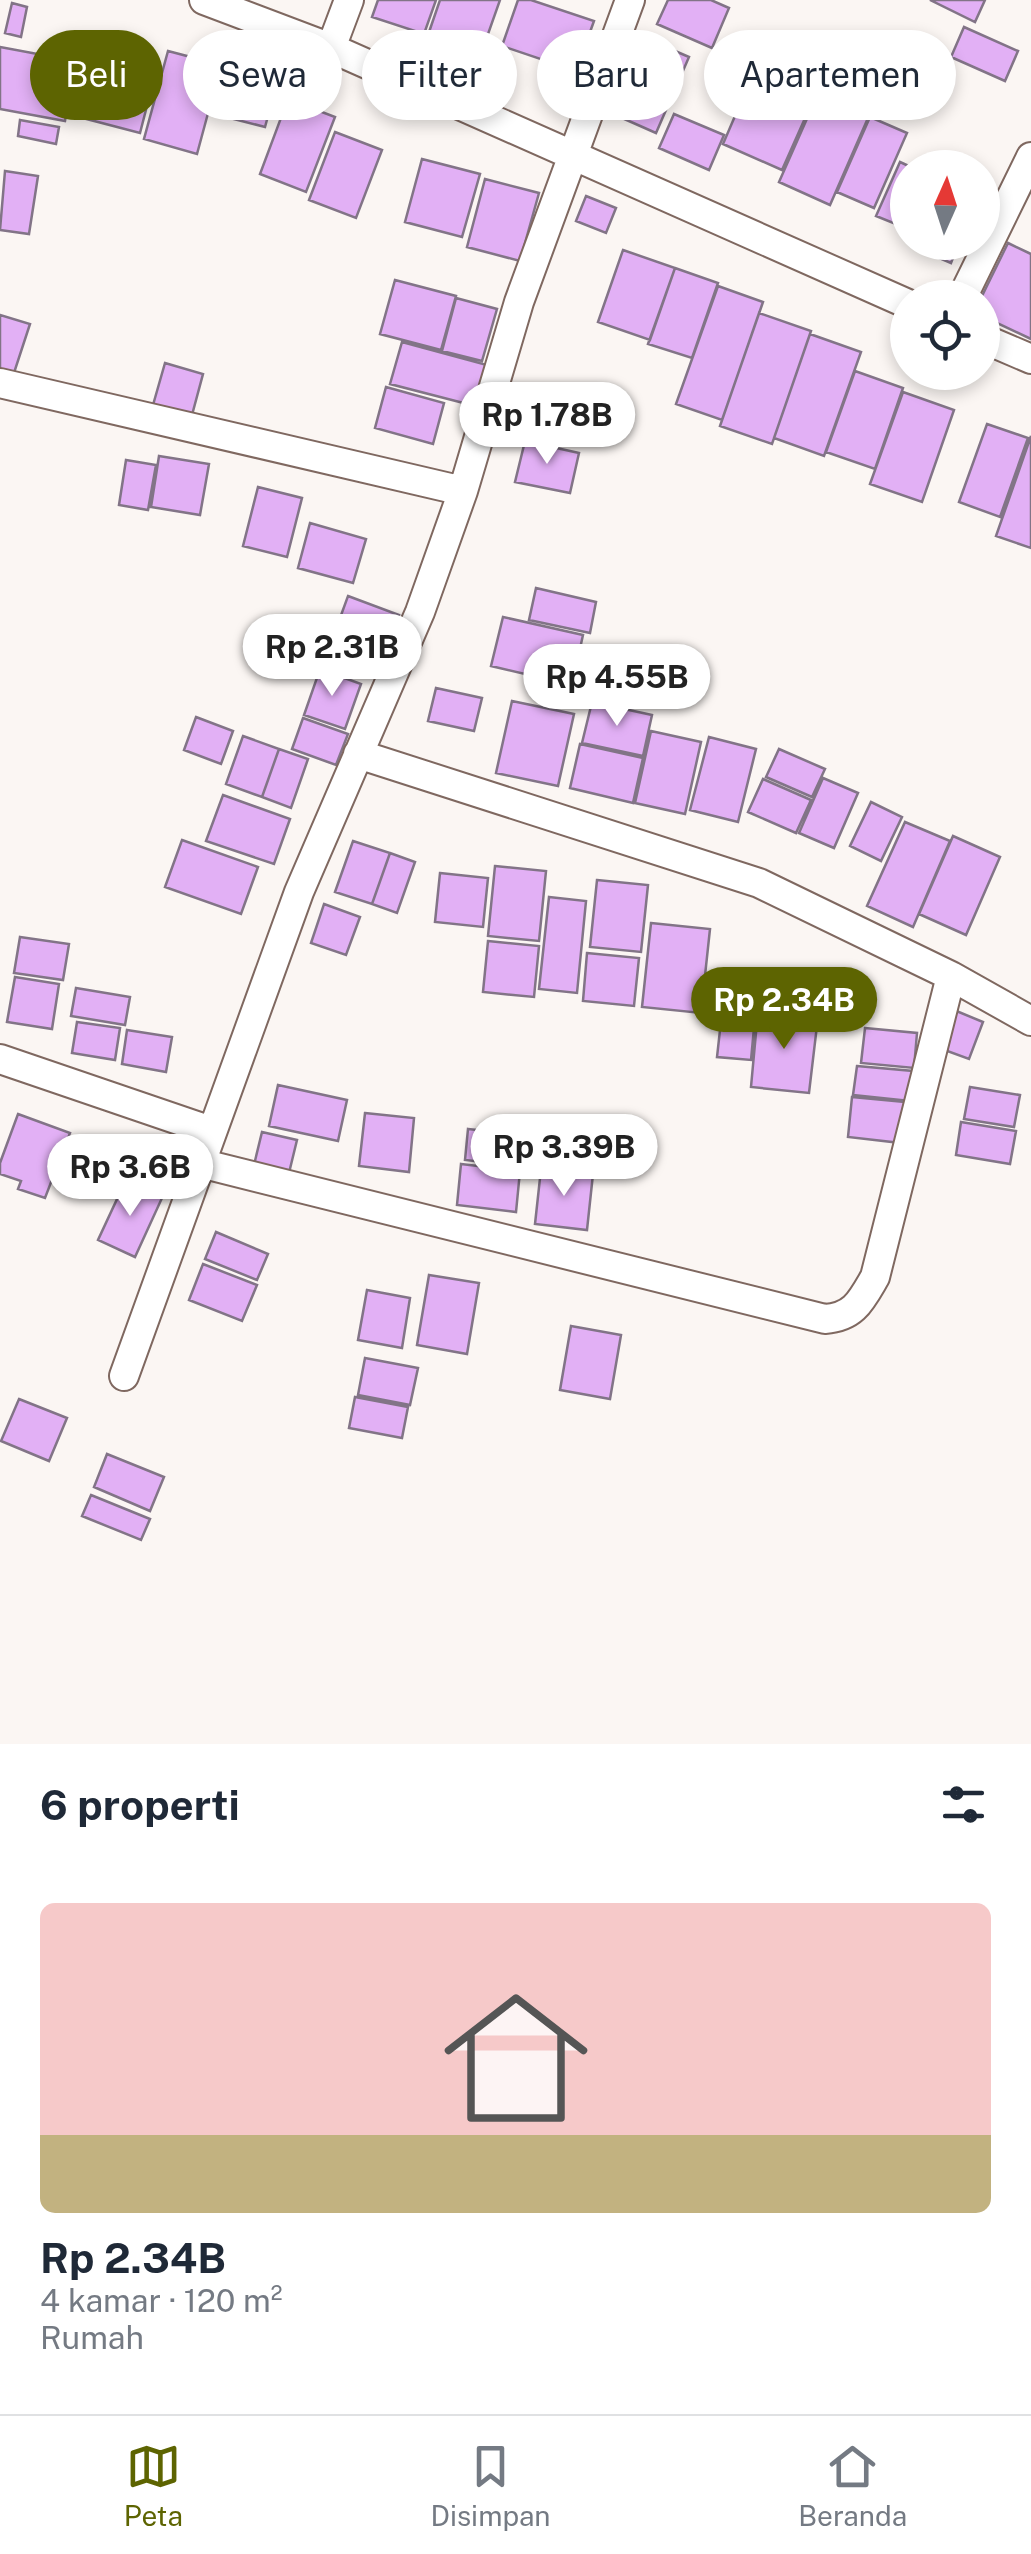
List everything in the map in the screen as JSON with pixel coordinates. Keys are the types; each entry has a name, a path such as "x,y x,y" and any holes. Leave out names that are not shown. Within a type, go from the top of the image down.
{"street":[{"path":"204,0 283,30"},
{"path":"337,30 349,0"},
{"path":"124,1376 299,892 420,612 463,491 519,302 630,0"},
{"path":"342,53 890,296"},
{"path":"971,280 1031,157"},
{"path":"1000,346 1031,359"},
{"path":"0,383 463,491"},
{"path":"358,754 759,882 951,976 1031,1021"},
{"path":"200,1163 825,1319 843,1318 861,1302 875,1277 951,976"},
{"path":"0,1059 211,1131"}],"building":[{"path":"378,0 436,0 425,30 412,30 372,17"},
{"path":"440,0 500,0 489,30 430,30"},
{"path":"518,0 531,0 594,21 591,30 537,30 537,58 517,51 517,30 508,30"},
{"path":"668,0 711,0 729,8 720,30 704,30 704,45 684,36 684,30 657,24"},
{"path":"930,0 985,0 975,22"},
{"path":"12,3 27,7 21,37 5,33"},
{"path":"964,27 1018,51 1005,81 956,59 956,45"},
{"path":"0,47 30,53 30,115 0,109"},
{"path":"168,51 183,55 183,120 206,120 197,154 144,139 149,120 163,120 163,69"},
{"path":"684,118 724,135 709,170 659,148 671,120"},
{"path":"20,120 59,127 56,144 18,136"},
{"path":"90,120 143,120 140,133"},
{"path":"238,120 267,120 265,127"},
{"path":"280,120 334,120 306,192 260,174"},
{"path":"627,120 662,120 656,133"},
{"path":"733,120 804,120 782,170 723,144"},
{"path":"806,120 867,120 830,205 779,182"},
{"path":"869,120 907,133 900,150 890,150 890,172 874,208 837,192"},
{"path":"335,132 382,150 356,218 309,200"},
{"path":"422,159 480,174 462,237 405,222"},
{"path":"5,171 38,176 29,234 0,230"},
{"path":"485,179 539,193 520,261 467,247"},
{"path":"890,184 890,222 876,216"},
{"path":"586,196 616,208 606,233 576,221"},
{"path":"1008,243 1031,254 1031,339 1000,324 1000,280 990,280"},
{"path":"623,250 675,268 650,340 598,322"},
{"path":"675,268 718,283 692,358 648,344"},
{"path":"395,280 456,296 441,350 380,334"},
{"path":"718,286 763,302 722,420 676,404"},
{"path":"456,298 497,309 482,361 442,351"},
{"path":"759,313 811,331 772,444 720,426"},
{"path":"0,315 30,324 13,376 0,372"},
{"path":"810,334 861,352 824,456 774,438"},
{"path":"402,342 487,365 475,406 390,384"},
{"path":"165,363 203,374 192,415 153,405"},
{"path":"855,371 890,383 890,390 902,390 875,469 826,452"},
{"path":"386,387 444,403 433,444 375,428"},
{"path":"903,392 954,410 922,502 870,484"},
{"path":"987,424 1028,438 1000,517 959,502"},
{"path":"1031,436 1031,548 996,536"},
{"path":"525,441 579,453 570,493 515,482"},
{"path":"159,456 209,464 200,515 151,507"},
{"path":"126,460 156,465 148,510 119,505"},
{"path":"258,487 302,498 287,557 243,546"},
{"path":"310,523 366,539 353,583 298,568"},
{"path":"536,588 596,602 590,633 529,620"},
{"path":"348,596 399,615 384,658 332,640"},
{"path":"503,617 583,635 572,685 491,666"},
{"path":"320,669 361,684 345,729 304,715"},
{"path":"436,688 482,698 474,731 428,721"},
{"path":"512,701 574,714 558,786 496,773"},
{"path":"592,702 652,715 643,756 582,743"},
{"path":"196,717 233,731 221,764 184,750"},
{"path":"303,718 348,734 336,765 292,749"},
{"path":"651,731 701,742 685,814 635,803"},
{"path":"243,736 279,749 262,797 226,784"},
{"path":"709,737 756,749 738,822 690,810"},
{"path":"580,744 643,758 633,803 570,788"},
{"path":"279,749 308,759 291,808 262,797"},
{"path":"779,749 825,769 812,797 766,777"},
{"path":"823,778 858,793 834,848 799,833"},
{"path":"763,779 811,800 796,833 748,812"},
{"path":"223,795 290,819 274,864 206,841"},
{"path":"871,802 902,817 881,861 850,846"},
{"path":"905,822 950,841 913,927 867,906"},
{"path":"953,836 1000,857 966,935 919,914"},
{"path":"182,840 258,867 241,914 165,887"},
{"path":"353,841 390,853 372,904 335,892"},
{"path":"390,853 415,862 397,913 372,904"},
{"path":"495,866 546,871 539,941 488,936"},
{"path":"440,873 488,878 483,927 435,922"},
{"path":"597,880 648,885 641,952 590,947"},
{"path":"549,897 586,901 577,993 539,989"},
{"path":"324,904 360,917 346,955 311,943"},
{"path":"651,923 710,929 701,1013 642,1007"},
{"path":"20,937 69,944 63,980 14,973"},
{"path":"488,941 539,946 534,997 483,992"},
{"path":"587,953 639,958 634,1006 583,1001"},
{"path":"15,977 59,984 52,1029 7,1022"},
{"path":"76,988 130,997 125,1025 71,1016"},
{"path":"723,1003 756,1006 751,1060 717,1057"},
{"path":"954,1010 983,1022 969,1059 939,1048"},
{"path":"758,1011 818,1017 809,1093 751,1087"},
{"path":"77,1022 120,1028 115,1060 72,1053"},
{"path":"865,1028 917,1033 914,1068 861,1063"},
{"path":"127,1030 172,1037 166,1072 122,1064"},
{"path":"857,1066 913,1071 910,1101 853,1095"},
{"path":"278,1085 347,1100 338,1141 269,1126"},
{"path":"970,1087 1020,1095 1014,1127 964,1119"},
{"path":"852,1097 905,1102 901,1143 848,1137"},
{"path":"365,1113 414,1118 409,1172 359,1166"},
{"path":"18,1114 70,1133 45,1198 18,1189 21,1181 0,1174 0,1163"},
{"path":"961,1122 1016,1131 1010,1164 956,1155"},
{"path":"468,1129 523,1135 520,1166 465,1160"},
{"path":"262,1132 297,1140 288,1177 253,1169"},
{"path":"461,1164 520,1171 516,1212 457,1205"},
{"path":"541,1169 593,1174 587,1230 535,1224"},
{"path":"125,1182 162,1198 135,1257 98,1240"},
{"path":"216,1232 268,1254 257,1280 205,1259"},
{"path":"203,1264 257,1285 242,1321 189,1300"},
{"path":"429,1275 479,1283 467,1354 417,1345"},
{"path":"367,1290 410,1298 402,1348 358,1340"},
{"path":"571,1326 621,1335 610,1399 560,1390"},
{"path":"365,1358 418,1368 410,1405 358,1395"},
{"path":"355,1397 408,1407 402,1438 349,1428"},
{"path":"19,1399 67,1418 49,1461 1,1441"},
{"path":"107,1454 164,1477 150,1511 94,1487"},
{"path":"91,1495 150,1519 141,1540 82,1516"}]}
